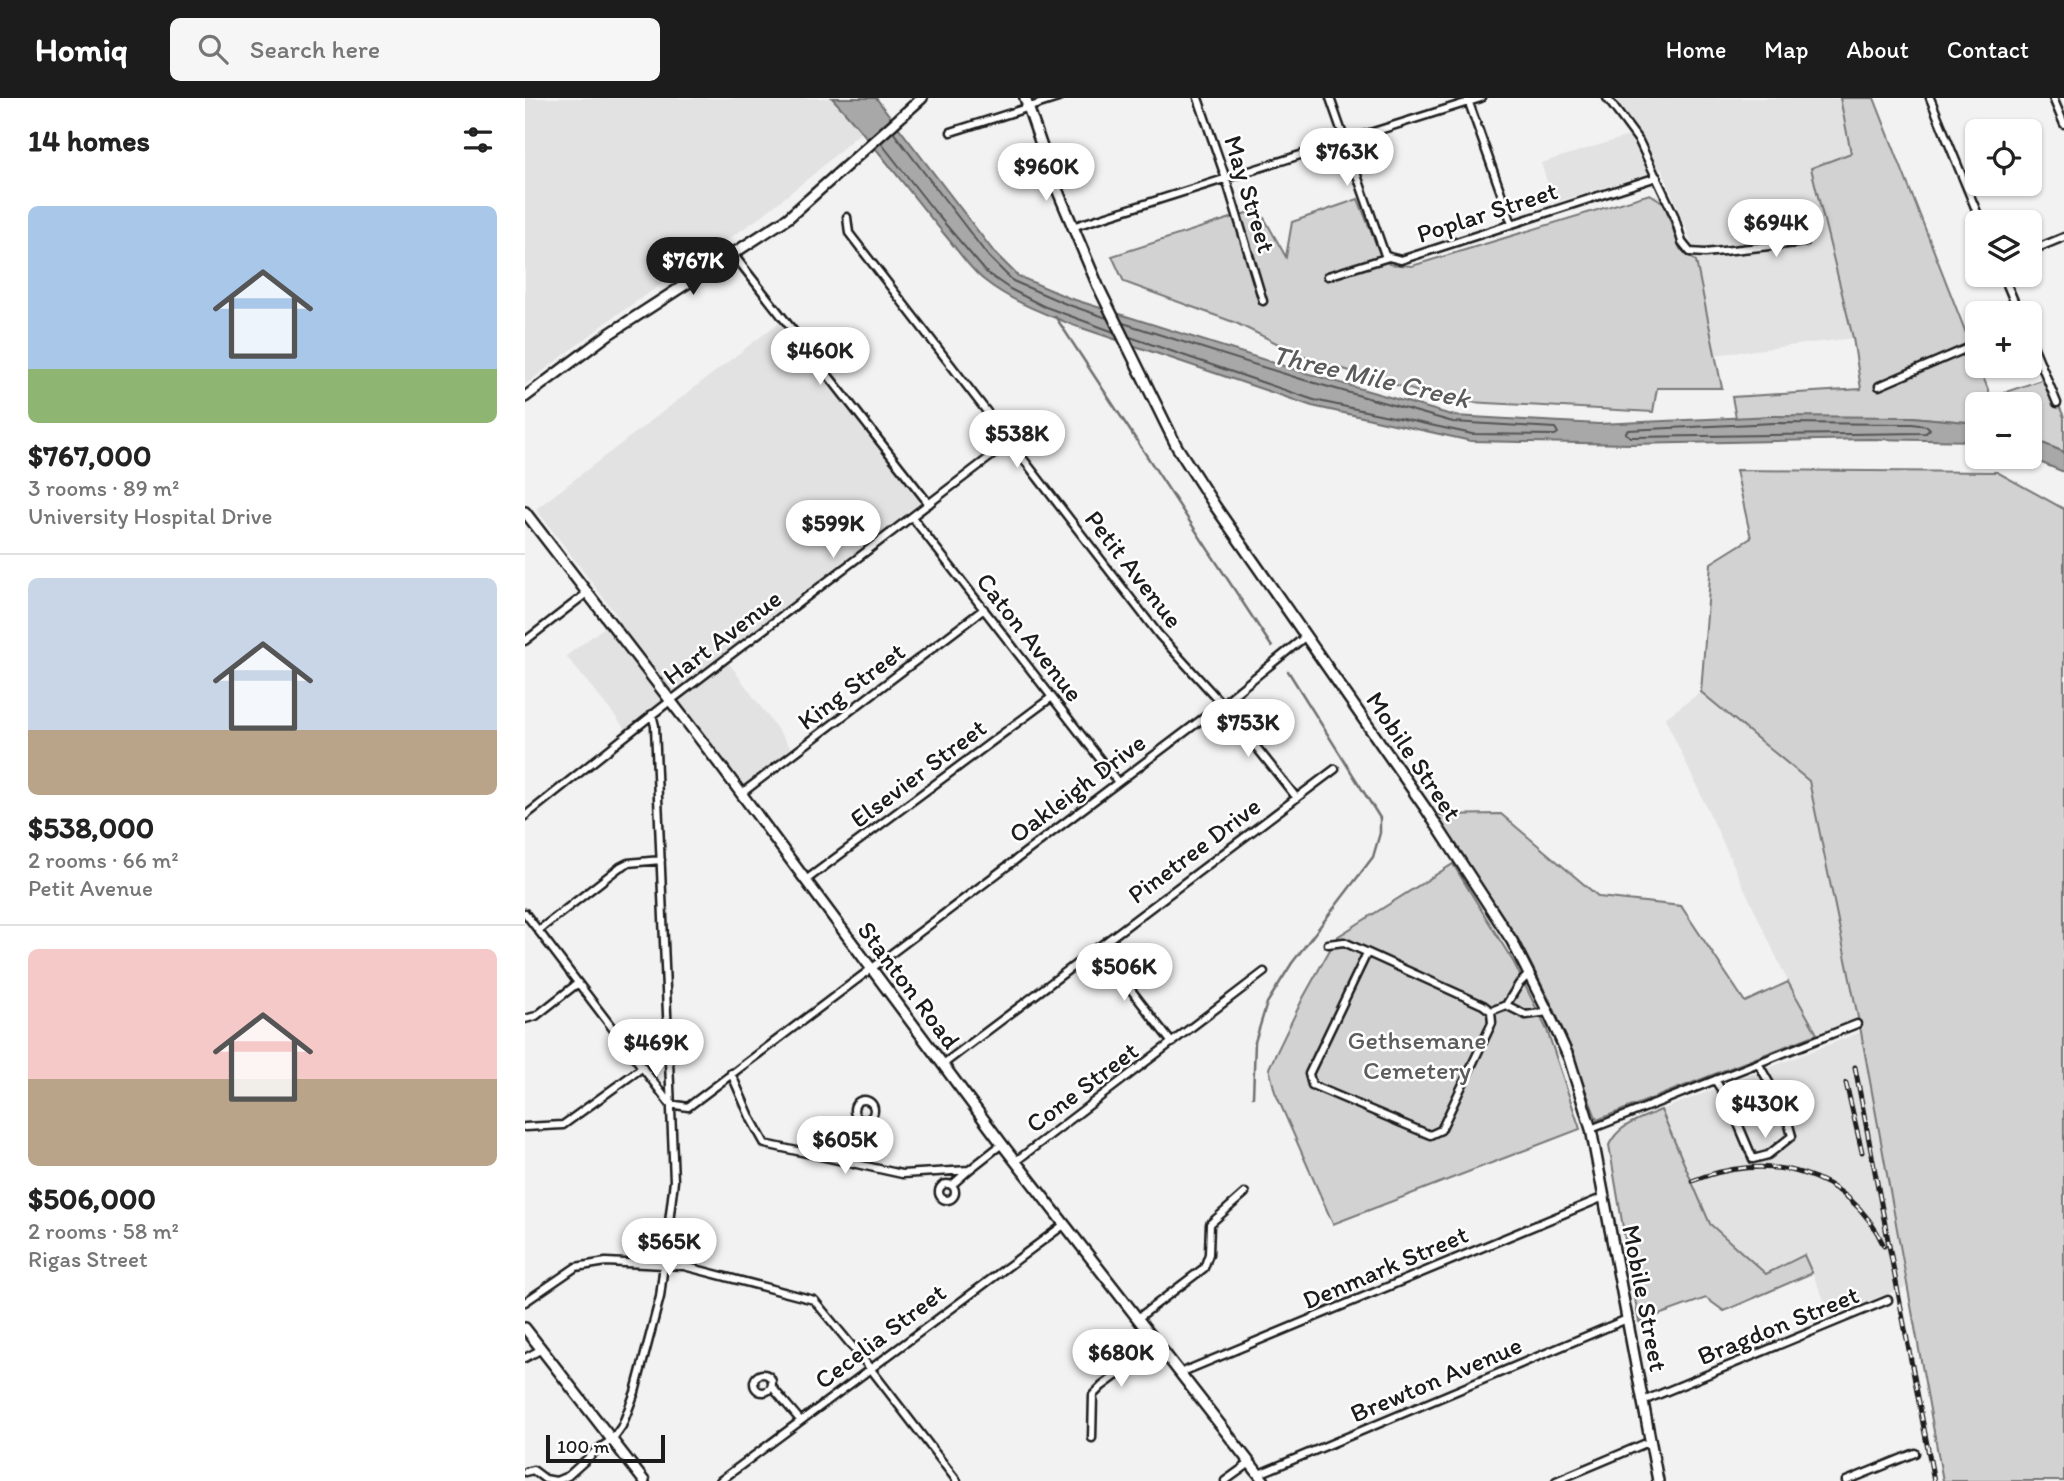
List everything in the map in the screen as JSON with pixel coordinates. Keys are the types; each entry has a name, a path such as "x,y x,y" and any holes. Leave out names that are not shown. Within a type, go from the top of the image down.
{"street":[{"path":"951,132 1027,103 1058,98"},
{"name":"May Street","path":"1198,98 1226,178 1263,301"},
{"path":"1330,98 1385,255 1389,257"},
{"path":"1072,228 1481,98"},
{"path":"1607,98 1639,141 1674,215 1682,242 1690,252 1705,253 1805,242"},
{"path":"1930,98 1976,210"},
{"path":"2053,98 2064,124"},
{"path":"1468,100 1512,224"},
{"path":"525,397 609,334 788,218 919,101"},
{"name":"Mobile Street","path":"1027,103 1072,228 1137,367 1191,471 1426,809 1513,941 1548,1012 1569,1058 1591,1129 1658,1481"},
{"name":"Poplar Street","path":"1328,276 1389,257 1401,260 1657,177"},
{"name":"Petit Avenue","path":"847,217 849,233 1159,635 1222,704 1296,797"},
{"path":"2042,246 2064,237"},
{"path":"733,254 929,504"},
{"path":"1879,386 1965,349"},
{"path":"2042,367 2057,403"},
{"name":"Hart Avenue","path":"525,816 670,701 1011,441"},
{"name":"Stanton Road","path":"525,512 742,793 1002,1144 1261,1478"},
{"name":"Caton Avenue","path":"912,517 1117,781"},
{"path":"525,641 587,593"},
{"name":"King Street","path":"742,793 984,609"},
{"name":"Oakleigh Drive","path":"670,1104 688,1107 1222,704 1306,636"},
{"name":"Elsevier Street","path":"806,880 1052,697"},
{"path":"525,1472 533,1471 545,1479 556,1481 568,1476 612,1440 622,1426 635,1392 660,1297 674,1181 655,726 652,715"},
{"name":"Pinetree Drive","path":"942,1065 1335,769"},
{"path":"539,930 620,867 636,862 661,860"},
{"path":"525,913 670,1104"},
{"path":"1328,944 1344,942 1483,1005 1491,1012 1492,1023 1441,1130 1430,1135 1313,1085 1309,1074 1367,953"},
{"path":"1098,947 1172,1043"},
{"name":"Cone Street","path":"1016,1161 1264,972"},
{"path":"1491,1012 1506,1005 1518,984 1529,974"},
{"path":"525,1019 536,1016 578,983"},
{"path":"1506,1005 1526,1015 1548,1012"},
{"path":"1591,1129 1857,1024"},
{"path":"1715,1080 1728,1100 1753,1159 1768,1155 1792,1136 1785,1111 1758,1063"},
{"path":"525,1127 562,1125 643,1067"},
{"path":"731,1073 765,1144 902,1174 969,1170"},
{"path":"853,1164 863,1119"},
{"path":"951,1185 1002,1144"},
{"path":"1138,1318 1204,1268 1209,1254 1210,1224 1245,1193"},
{"name":"Denmark Street","path":"1181,1373 1604,1197"},
{"name":"Cecelia Street","path":"720,1481 1065,1224"},
{"path":"525,1302 576,1267 606,1262 684,1266 814,1300 957,1481"},
{"name":"Bragdon Street","path":"1643,1401 1888,1300"},
{"name":"Brewton Avenue","path":"1261,1478 1627,1319"},
{"path":"525,1328 644,1481"},
{"path":"1091,1438 1093,1395 1158,1345"},
{"path":"525,1358 542,1349"},
{"path":"772,1387 800,1420"},
{"path":"1556,1481 1651,1441"},
{"path":"1846,1481 1915,1453"},
{"path":"1225,1481 1250,1463"}],"shaded area":[{"path":"525,98 832,98 863,130 759,218 615,316 525,385"},
{"path":"1613,98 1840,98 1851,153 1811,168 1853,338 1715,355 1692,244 1662,169 1554,203 1541,163 1638,133"},
{"path":"781,321 921,502 723,655 791,748 740,787 676,704 632,737 566,656 618,617 536,509"},
{"path":"1701,692 1809,780 1858,1019 1817,1034 1788,982 1665,718"},
{"path":"1861,1032 1906,1287 1831,1315 1804,1255 1766,1275 1710,1224 1661,1110"}],"green space":[{"path":"1840,98 1874,98 1965,331 1965,378 1984,378 1989,392 1965,392 1965,422 1912,417 1736,418 1732,397 1861,389 1853,338 1811,168 1851,153"},
{"path":"1650,194 1664,203 1680,249 1696,261 1722,388 1657,388 1653,412 1449,401 1307,358 1236,323 1124,282 1112,256 1259,209 1286,257 1292,222 1358,199 1380,254 1389,264 1412,266"},
{"path":"2047,378 2064,417 2064,452 2042,443 2042,392 2006,392"},
{"path":"1736,470 1997,472 2064,509 2064,1481 1943,1481 1861,1032 1809,781 1701,692 1711,563 1751,538"},
{"path":"1501,814 1599,897 1681,906 1745,1002 1788,982 1817,1034 1597,1120 1555,1011 1518,939 1435,815"},
{"name":"Gethsemane Cemetery","path":"1453,864 1514,963 1547,1030 1580,1129 1333,1224 1275,1092 1269,1068 1337,937"},
{"path":"1661,1110 1710,1224 1766,1274 1804,1255 1812,1273 1724,1311 1706,1298 1639,1322 1609,1145 1624,1127"}],"water":[{"path":"832,98 876,98 994,252 1018,276 1069,298 1306,373 1455,416 1599,424 1773,416 1912,417 1965,422 1965,441 1869,439 1631,444 1471,441 1312,406 1070,324 1004,294 968,264"},
{"path":"2042,443 2064,452 2064,472 2042,463"}],"waterway":[{"path":"1055,316 1272,647"},
{"path":"1253,1097 1255,1042 1267,1003 1292,963 1373,857 1380,833 1380,818 1288,671"}],"railway":[{"path":"1855,1067 1934,1481"},
{"path":"1846,1083 1862,1152"},
{"path":"1692,1181 1720,1172 1748,1168 1776,1168 1803,1173 1850,1199 1869,1220 1884,1246"}],"water label":[{"name":"Three Mile Creek","path":"1371,376"}]}
